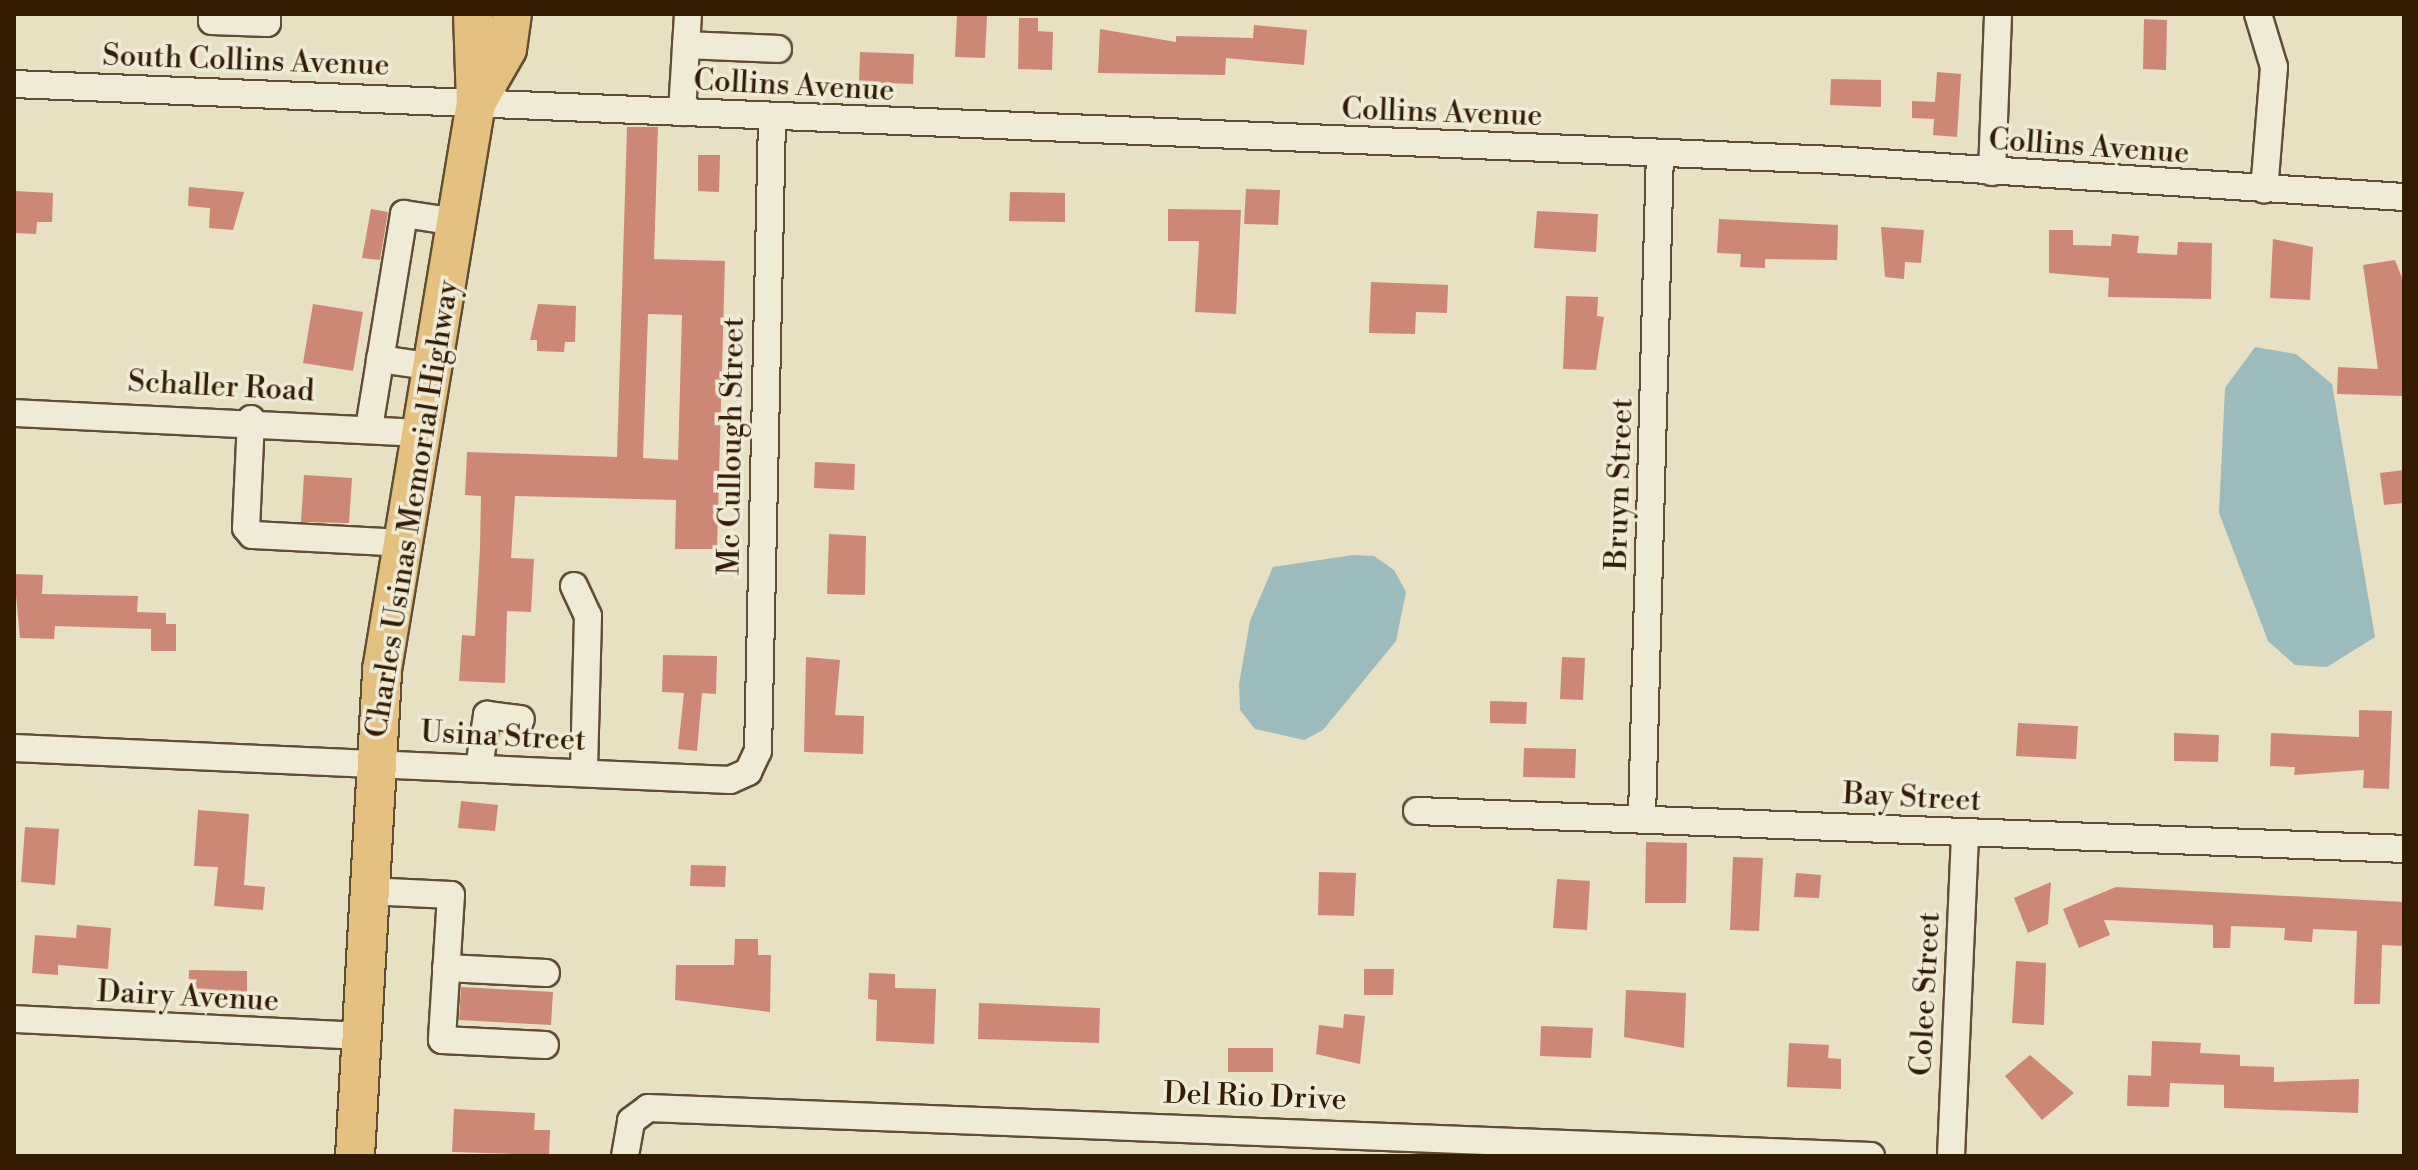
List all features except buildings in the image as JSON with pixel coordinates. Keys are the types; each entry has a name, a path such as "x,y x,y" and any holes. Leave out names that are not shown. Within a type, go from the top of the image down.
{"highway":[{"name":"Charles Usinas Memorial Highway","path":"355,1156 375,762 404,543 476,103 473,14"},
{"name":"Charles Usinas Memorial Highway","path":"476,103 507,49 512,14"}],"street":[{"path":"212,14 212,21 267,23 267,14"},
{"path":"682,112 688,14"},
{"path":"1992,172 1998,14"},
{"path":"2258,14 2274,67 2264,190"},
{"path":"686,45 778,49"},
{"name":"South Collins Avenue","path":"14,84 476,103"},
{"name":"Collins Avenue","path":"476,103 1660,153 2404,197"},
{"name":"Mc Cullough Street","path":"748,772 758,751 772,117"},
{"name":"Bruyn Street","path":"1642,817 1660,153"},
{"path":"369,428 404,214 457,222"},
{"path":"380,359 434,367"},
{"name":"Schaller Road","path":"14,413 251,419 424,433"},
{"path":"251,419 246,528 252,535 404,543"},
{"path":"574,586 588,616 584,773"},
{"path":"479,768 487,715 521,719"},
{"name":"Usina Street","path":"14,748 730,780 748,772"},
{"name":"Bay Street","path":"1417,811 1642,817 1965,834 2404,849"},
{"name":"Colee Street","path":"1951,1156 1965,834"},
{"path":"367,891 451,895 442,1040 545,1045"},
{"path":"446,968 546,973"},
{"name":"Dairy Avenue","path":"14,1019 360,1036"},
{"name":"Del Rio Drive","path":"625,1156 638,1113 758,1109 1871,1156"}],"water":[{"path":"2255,347 2296,354 2332,384 2375,637 2327,667 2295,665 2268,641 2219,513 2225,388"},
{"path":"1353,555 1374,556 1394,570 1406,592 1396,641 1323,730 1304,740 1255,729 1240,710 1239,684 1250,621 1273,567"}]}
